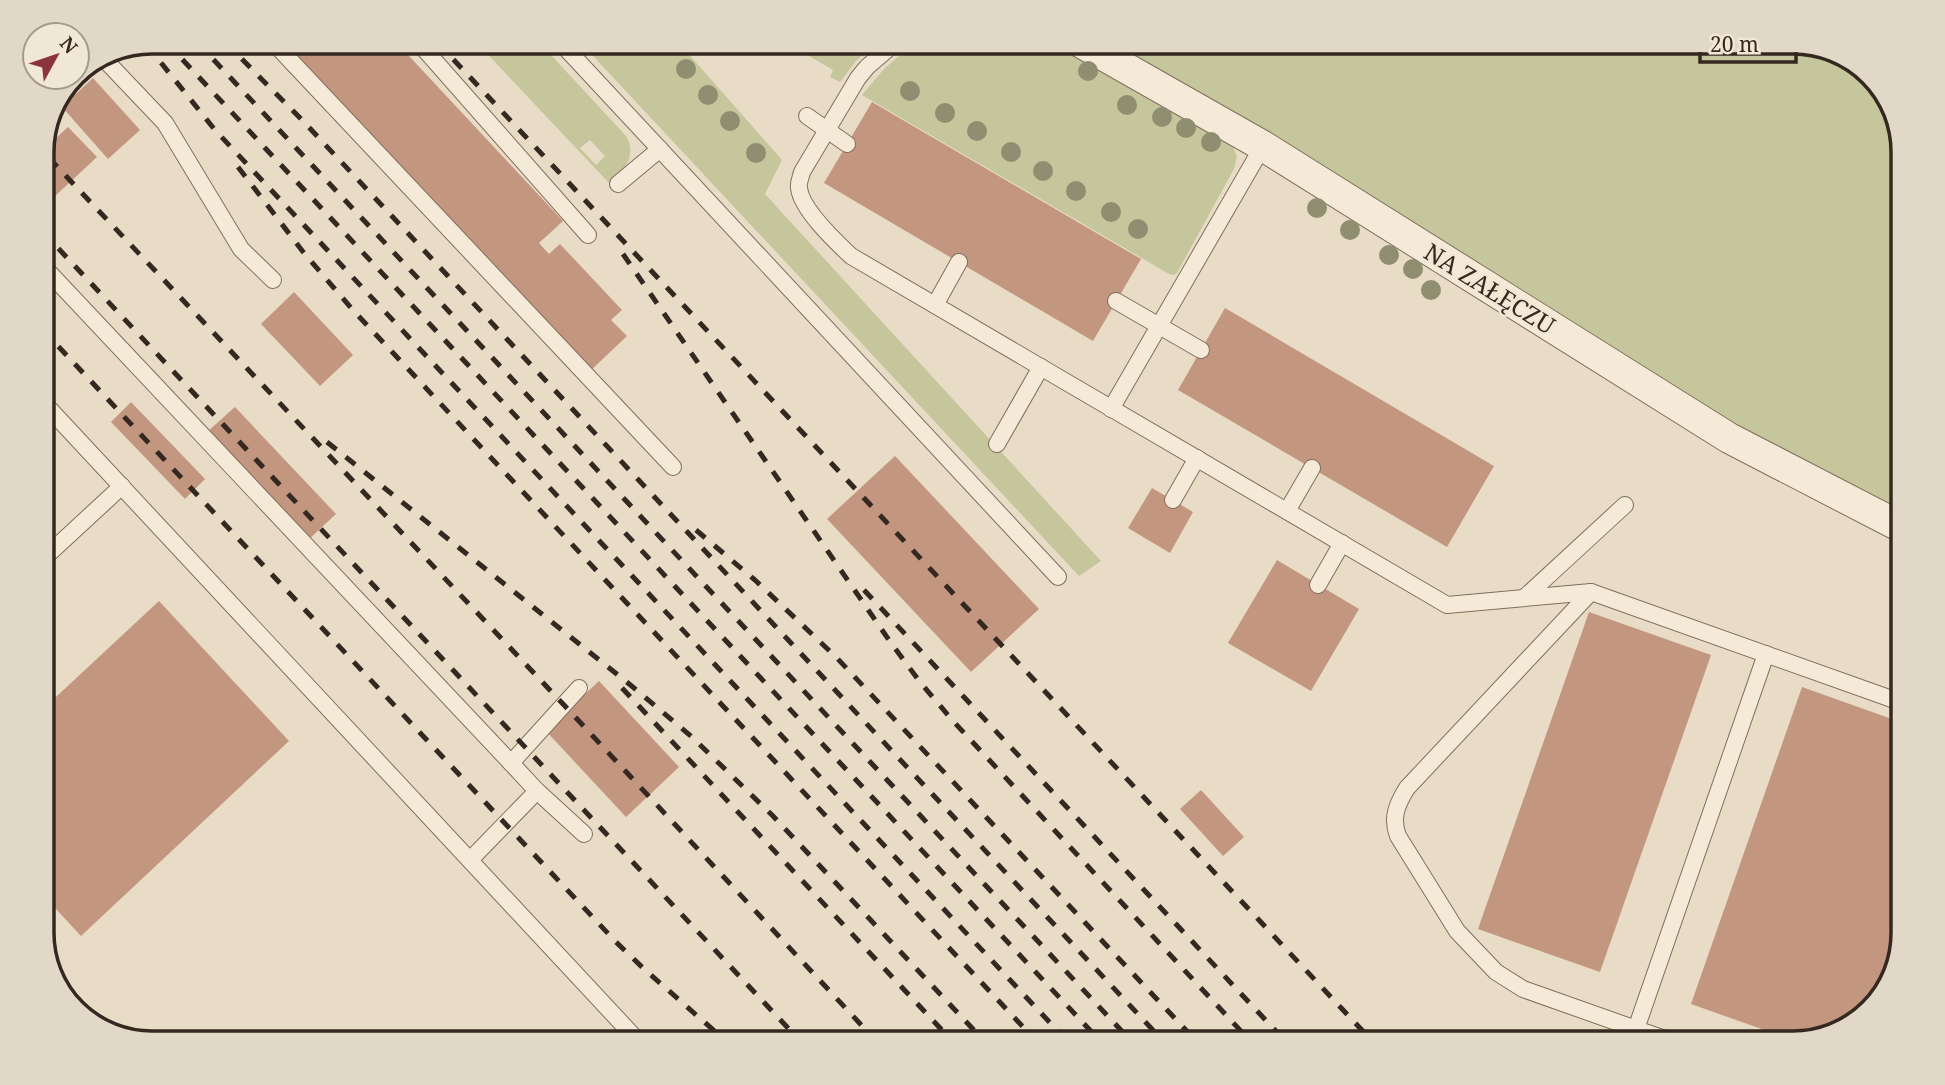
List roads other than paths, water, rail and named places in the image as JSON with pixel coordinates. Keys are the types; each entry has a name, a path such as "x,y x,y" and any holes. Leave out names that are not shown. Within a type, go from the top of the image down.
{"street":[{"name":"NA ZAŁĘCZU","path":"1101,54 1263,146 1730,438 1891,522"}],"lane":[{"path":"284,54 673,467"},
{"path":"429,54 588,235"},
{"path":"571,54 1058,577"},
{"path":"881,54 858,78 799,180 799,188 806,205 851,256 1447,605 1591,592 1891,699"},
{"path":"109,64 165,123 241,248 273,280"},
{"path":"807,116 847,144"},
{"path":"1111,409 1263,146"},
{"path":"618,184 660,149"},
{"path":"934,305 959,262"},
{"path":"54,278 537,791 584,834"},
{"path":"1116,301 1201,350"},
{"path":"997,444 1041,367"},
{"path":"54,414 629,1031"},
{"path":"1173,500 1197,458"},
{"path":"1287,511 1312,468"},
{"path":"54,549 122,486"},
{"path":"1524,598 1625,505"},
{"path":"1318,584 1342,543"},
{"path":"1591,592 1407,788 1395,813 1394,826 1457,931 1496,972 1523,989 1642,1031"},
{"path":"1636,1029 1766,654"},
{"path":"511,763 579,688"},
{"path":"470,860 537,791"}],"railway":[{"path":"154,54 215,130 1058,1031"},
{"path":"177,54 1091,1031"},
{"path":"208,54 1122,1031"},
{"path":"237,54 303,121 1154,1031"},
{"path":"448,54 1363,1031"},
{"path":"54,163 867,1031"},
{"path":"238,167 304,253 352,309 1027,1031"},
{"path":"54,244 791,1031"},
{"path":"623,254 920,682 953,721 1241,1031"},
{"path":"54,342 616,942 714,1031"},
{"path":"327,442 692,737 772,815 975,1031"},
{"path":"696,530 755,580 836,657 1187,1031"},
{"path":"864,590 1276,1031"},
{"path":"622,688 943,1031"}]}
